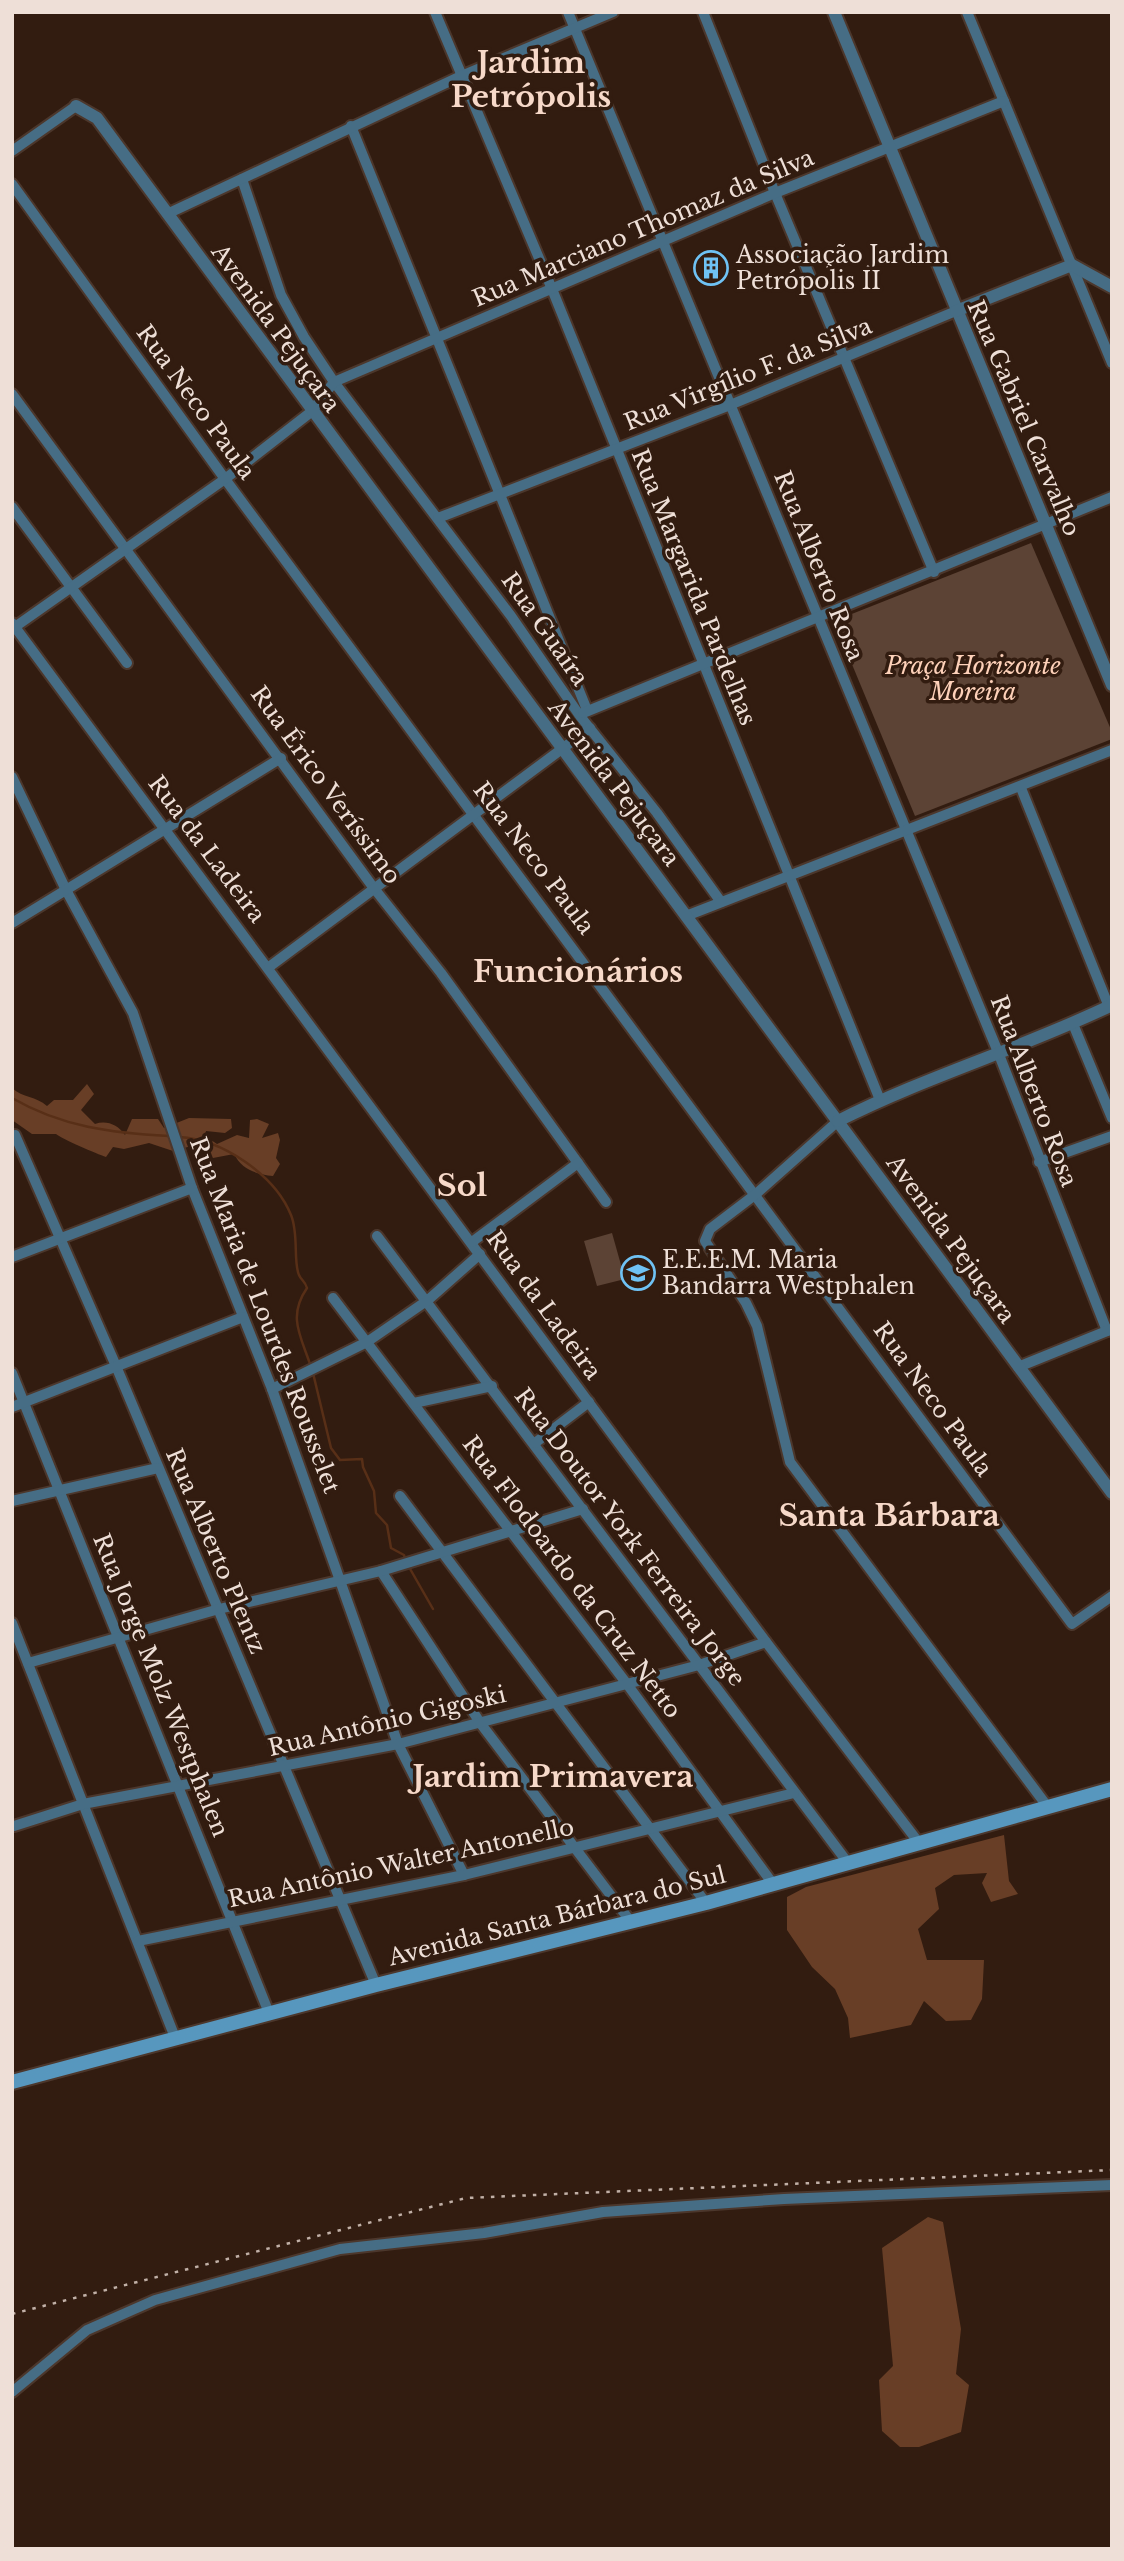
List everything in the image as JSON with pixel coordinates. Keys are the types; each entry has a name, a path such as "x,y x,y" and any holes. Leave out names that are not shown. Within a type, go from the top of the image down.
{"main road":[{"name":"Avenida Santa Bárbara do Sul","path":"12,2082 376,1985 706,1903 1112,1789"}],"street":[{"name":"Rua Margarida Pardelhas","path":"435,12 552,289 880,1100"},
{"name":"Rua Alberto Rosa","path":"568,12 666,242 730,405 1110,1330"},
{"path":"167,214 461,76 613,12"},
{"path":"703,12 775,193 934,572"},
{"name":"Rua Gabriel Carvalho","path":"834,12 1112,685"},
{"path":"967,12 1112,363"},
{"name":"Rua Marciano Thomaz da Silva","path":"334,382 666,242 775,193 1003,101"},
{"path":"12,151 76,106"},
{"name":"Avenida Pejuçara","path":"76,106 97,118 1112,1493"},
{"path":"351,126 499,493 584,713 1112,498"},
{"name":"Rua Guaíra","path":"242,179 281,295 334,382 584,713 590,728 657,813 721,902"},
{"name":"Rua Neco Paula","path":"12,184 225,478 1072,1624 1112,1597"},
{"path":"1072,265 1112,287"},
{"name":"Rua Virgílio F. da Silva","path":"438,519 730,405 1072,265"},
{"path":"13,626 125,551 312,412 334,382"},
{"name":"Rua Érico Veríssimo","path":"12,394 373,887 441,973 606,1202"},
{"path":"12,508 127,663"},
{"name":"Rua da Ladeira","path":"13,626 269,967 766,1642 919,1843"},
{"path":"269,967 590,728"},
{"path":"686,916 1021,788 1112,750"},
{"path":"12,923 281,758"},
{"name":"Rua Maria de Lourdes Rousselet","path":"12,777 66,890 133,1013 192,1188 272,1389 398,1744 464,1875"},
{"path":"1021,788 1110,1006 1073,1024 880,1100 838,1121 756,1194 710,1228 705,1241 746,1303 757,1326 790,1462 1047,1806"},
{"path":"1073,1024 1112,1118"},
{"name":"Rua Alberto Plentz","path":"15,1135 116,1366 376,1985"},
{"path":"1039,1162 1112,1136"},
{"path":"472,1242 578,1163"},
{"path":"12,1257 192,1188"},
{"name":"Rua Doutor York Ferreira Jorge","path":"377,1236 492,1385 848,1863"},
{"path":"272,1389 367,1342 428,1300 480,1254"},
{"name":"Rua Flodoardo da Cruz Netto","path":"333,1298 627,1684 773,1884"},
{"path":"12,1407 243,1317"},
{"path":"1018,1367 1110,1330"},
{"name":"Rua Jorge Molz Westphalen","path":"12,1373 269,2013"},
{"path":"414,1403 492,1385"},
{"path":"534,1443 589,1402"},
{"path":"12,1501 158,1468"},
{"path":"400,1496 706,1903"},
{"path":"29,1663 219,1609 340,1578 381,1571 583,1509"},
{"path":"381,1571 481,1724 631,1922"},
{"path":"12,1623 176,2040"},
{"name":"Rua Antônio Gigoski","path":"14,1826 83,1804 398,1744 481,1724 553,1702 699,1665 766,1642"},
{"name":"Rua Antônio Walter Antonello","path":"138,1941 230,1920 341,1901 464,1875 720,1809 794,1793"},
{"path":"12,2392 87,2330 132,2310 155,2300 340,2249 484,2233 603,2212 784,2199 1112,2185"}],"green space":[{"name":"Praça Horizonte Moreira","path":"1031,543 1112,732 1112,739 915,816 834,621"},
{"path":"612,1233 625,1279 597,1286 584,1241"}],"shaded area":[{"path":"87,1084 94,1094 81,1110 95,1124 112,1124 125,1135 132,1119 158,1119 164,1128 189,1118 231,1119 232,1128 225,1133 206,1131 205,1136 217,1144 237,1135 249,1138 250,1120 257,1119 269,1124 262,1138 278,1133 280,1140 276,1158 280,1164 273,1176 245,1167 234,1154 213,1158 195,1145 173,1151 149,1143 124,1149 113,1147 106,1157 56,1134 32,1134 12,1120 12,1088 47,1106 54,1100 73,1100"},
{"path":"1004,1835 1009,1881 1018,1894 991,1902 982,1883 987,1873 954,1875 935,1888 939,1909 918,1929 927,1960 984,1960 982,1999 971,2020 946,2021 924,2001 911,2025 850,2038 848,2018 835,1989 812,1967 787,1930 787,1897 806,1887"},
{"path":"928,2217 943,2222 961,2329 956,2374 969,2385 961,2432 919,2447 900,2447 882,2431 879,2380 893,2366 882,2248"}],"waterway":[{"path":"12,1098 50,1116 88,1127 169,1136"},
{"path":"179,1137 196,1139 229,1152 260,1173 283,1200 295,1231 297,1269 307,1288 301,1298 297,1318 311,1367"},
{"path":"313,1373 331,1448 340,1460 362,1459 374,1491 376,1513 387,1525 391,1548 404,1555 406,1561"},
{"path":"409,1567 433,1609"}],"railway":[{"path":"12,2314 466,2198 1112,2170"}],"place":[{"name":"Associação Jardim Petrópolis II","path":"711,268"},
{"name":"E.E.E.M. Maria Bandarra Westphalen","path":"638,1273"}],"district":[{"name":"Jardim Petrópolis","path":"531,79"},
{"name":"Funcionários","path":"578,971"},
{"name":"Sol","path":"462,1185"},
{"name":"Santa Bárbara","path":"889,1515"},
{"name":"Jardim Primavera","path":"553,1776"}]}
